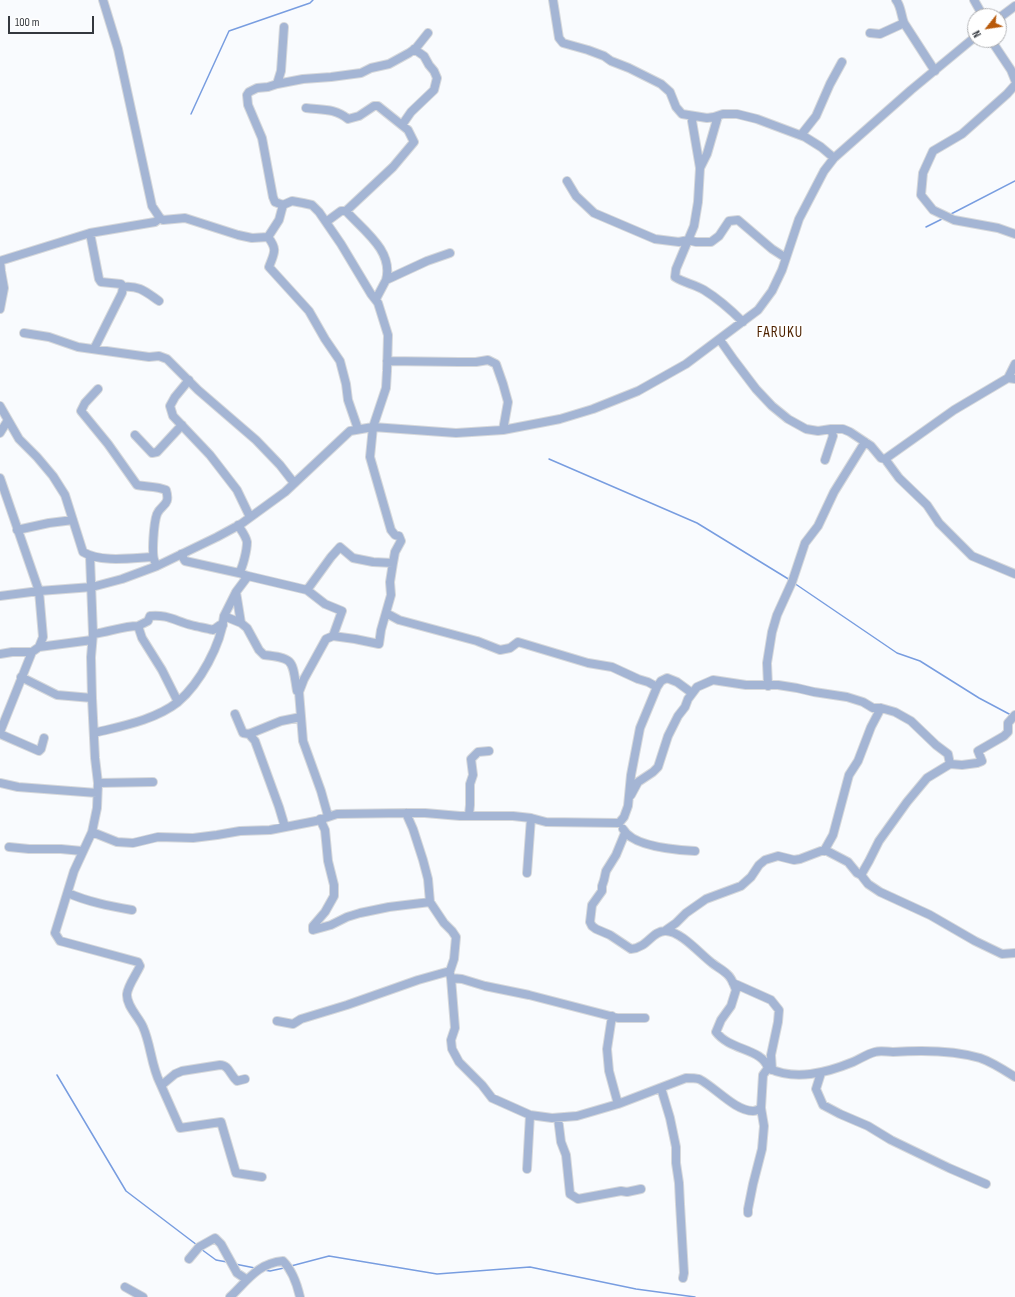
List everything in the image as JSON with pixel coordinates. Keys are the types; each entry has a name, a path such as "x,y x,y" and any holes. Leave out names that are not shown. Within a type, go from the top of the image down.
{"street":[{"path":"103,0 118,49 152,206 160,218 163,220 185,218 238,235 252,238 268,237"},
{"path":"553,0 559,38 563,43 604,56 611,61 661,84 670,92 676,107 682,114 707,118 731,114 750,117 801,135 821,147 834,158"},
{"path":"896,0 904,23 934,72"},
{"path":"870,33 880,34 904,23"},
{"path":"277,84 282,71 284,27"},
{"path":"428,33 414,49 389,64 371,68 361,73 303,79 277,84 268,88 258,88 249,92 247,95 248,105 262,138 275,202 283,205 292,201 312,205 319,212 341,244 371,294 376,299 388,335 386,388 373,427 370,457 391,530 395,535 399,536 401,541 396,549 392,563 390,582 391,595 381,630 379,644 334,636 326,639 304,679 299,692 303,741 321,791 328,861 334,885 334,896 325,912 313,926 313,930 331,926 348,917 360,913 389,907 430,902"},
{"path":"0,596 92,587 122,579 157,566 228,531 250,517 285,492 350,431 373,427 456,433 503,430 560,419 593,409 638,391 686,364 720,340 758,310 772,291 786,258 799,219 824,171 834,158 911,90 967,44"},
{"path":"996,48 1015,80"},
{"path":"402,125 411,112 434,90 437,78 424,56 414,49"},
{"path":"801,135 816,116 830,84 842,62"},
{"path":"1015,85 962,134 933,151 923,173 921,194 933,210 954,220 998,228 1015,234"},
{"path":"306,108 332,110 348,119 359,116 374,106 378,106 408,130 414,142 393,167 346,211 341,212 326,222"},
{"path":"694,116 692,121 700,168 698,202 694,226 676,269 675,277 704,290 732,311 743,322"},
{"path":"700,168 707,154 718,116"},
{"path":"567,181 576,196 594,213 655,239 679,242 688,240 696,242 712,242 719,236 729,221 738,220 772,249 786,258"},
{"path":"268,237 279,220 283,205"},
{"path":"346,211 378,246 387,261 388,272 386,280 376,299"},
{"path":"0,309 4,288 0,261 90,233 155,222 160,218"},
{"path":"90,233 99,279 101,282 121,284 123,287 132,286 140,288 159,301"},
{"path":"268,237 275,249 275,255 269,267 309,311 340,361 346,384 348,400 358,429"},
{"path":"386,280 450,252"},
{"path":"94,349 122,293 123,287"},
{"path":"24,333 49,337 78,347 149,358 159,356 167,359 256,440 280,465 294,483"},
{"path":"720,340 756,389 772,406 788,419 806,428 818,431 843,429 871,446 881,458 886,459 898,478 927,505 938,523 972,556 1015,574"},
{"path":"387,361 476,362 488,360 496,364 508,402 503,430"},
{"path":"886,459 954,410 1012,378 1015,364"},
{"path":"189,380 175,397 170,406 173,416 210,455 237,490 250,517"},
{"path":"98,389 85,403 81,411 108,444 137,485 160,487 166,490 168,497 165,505 157,514 152,548 153,557 157,566"},
{"path":"0,406 19,439 53,476 65,495 83,552 90,557 153,557"},
{"path":"0,433 8,420"},
{"path":"135,435 152,453 157,452 182,425"},
{"path":"825,460 833,436 831,429"},
{"path":"768,686 767,663 772,632 777,615 792,582 805,543 818,526 834,492 865,442"},
{"path":"0,478 39,591 43,637 21,678 0,733 39,751 44,738"},
{"path":"18,530 49,523 73,520"},
{"path":"238,525 247,542 244,566 239,573"},
{"path":"307,590 330,557 340,547 353,558 373,562 392,563"},
{"path":"181,554 185,561 307,590 325,604 342,611 334,636"},
{"path":"90,557 93,637 92,698 94,758 98,783 97,808 92,832 74,870 55,933 60,941 75,946 128,958 138,962 140,966 129,987 127,995 128,1003 143,1027 153,1066 180,1128 221,1122 236,1173 262,1177"},
{"path":"94,733 135,722 168,710 178,702 192,686 209,659 219,640 223,621 236,592 248,576"},
{"path":"236,592 241,624"},
{"path":"386,613 399,620 476,641 500,650 510,648 518,642 588,663 612,667 657,687"},
{"path":"0,654 35,650 93,637 128,626 138,626 148,621 150,616 159,614 172,617 190,625 213,630 223,621"},
{"path":"223,621 241,624 246,628 258,650 264,655 282,656 288,660 293,666 297,691 299,692"},
{"path":"138,626 142,638 162,670 178,702"},
{"path":"21,678 57,695 92,698"},
{"path":"619,823 624,817 628,806 631,775 640,728 657,687 661,681 667,678 677,682 692,693"},
{"path":"629,799 638,782 658,767 668,736 692,693 697,687 713,680 746,685 778,685 797,688 847,698 863,702 872,708 881,708 895,712 911,721 936,745 948,754 950,764"},
{"path":"824,851 833,835 850,775 858,761 871,727 881,708"},
{"path":"235,714 243,733 249,734 281,721 300,717"},
{"path":"861,875 870,861 879,841 907,802 927,778 950,764 977,764 982,761 978,750 1004,736 1008,732 1008,723 1015,715"},
{"path":"249,734 255,741 285,827"},
{"path":"469,815 470,784 473,774 472,759 478,752 490,751"},
{"path":"98,783 153,782"},
{"path":"0,783 18,787 97,792"},
{"path":"92,832 117,842 133,843 158,837 203,837 240,831 270,830 337,814 406,813 469,815 531,818 546,822 619,823"},
{"path":"406,813 414,828 423,860 428,880 430,902 456,938 454,959 450,974 455,1028 452,1040 452,1049 459,1062 482,1085 492,1098 530,1115 558,1118 577,1116 618,1104 661,1088 682,1078 697,1078 717,1090 737,1106 754,1112 761,1108"},
{"path":"527,873 531,818"},
{"path":"619,823 625,833 646,845 695,851"},
{"path":"625,833 616,855 606,872 602,891 592,905 590,922 596,929 610,935 631,949 642,946 652,937 666,930 686,912 706,899 741,886 751,877 759,865 765,860 778,856 794,860 824,851 848,862 868,884 880,892 930,915 975,941 1002,954 1015,953"},
{"path":"8,847 29,849 61,849 82,852"},
{"path":"68,893 97,903 132,910"},
{"path":"666,930 676,934 699,950 711,962 727,974 736,990 731,1006 721,1020 716,1032 726,1042 763,1058 770,1069 795,1074 821,1073 835,1069 877,1051 892,1052 906,1050 964,1054 982,1059 1005,1070 1015,1077"},
{"path":"277,1021 293,1024 301,1019 418,980 450,974 485,986 535,996 618,1018 645,1018"},
{"path":"733,983 772,1000 779,1010 770,1069 763,1075 761,1108 764,1126 762,1149 753,1184 748,1213"},
{"path":"612,1016 607,1049 609,1071 618,1104"},
{"path":"160,1083 163,1084 174,1074 182,1070 220,1065 224,1065 228,1068 231,1076 237,1081 245,1078"},
{"path":"821,1073 816,1089 823,1105 868,1126 891,1140 986,1184"},
{"path":"661,1088 670,1118 676,1147 684,1273 683,1278"},
{"path":"527,1169 530,1115"},
{"path":"558,1118 561,1142 566,1155 570,1194 578,1200 621,1191 627,1192 641,1189"},
{"path":"189,1259 200,1247 215,1238 221,1244 237,1273 246,1279"},
{"path":"230,1297 246,1279 272,1262 283,1261 288,1266 300,1297"},
{"path":"126,1287 143,1297"}],"waterway":[{"path":"191,114 229,31 310,3 313,0"},
{"path":"951,214 1015,181"},
{"path":"926,227 944,218"},
{"path":"549,459 697,523 790,580"},
{"path":"794,583 897,653 920,661 979,698 1011,715"},
{"path":"57,1075 126,1191 197,1245"},
{"path":"201,1249 216,1260 227,1262"},
{"path":"291,1266 329,1256 437,1274 530,1267 636,1289 695,1297"},
{"path":"235,1264 255,1268"},
{"path":"264,1270 270,1271 284,1268"}],"district":[{"name":"FARUKU","path":"780,333"}]}
